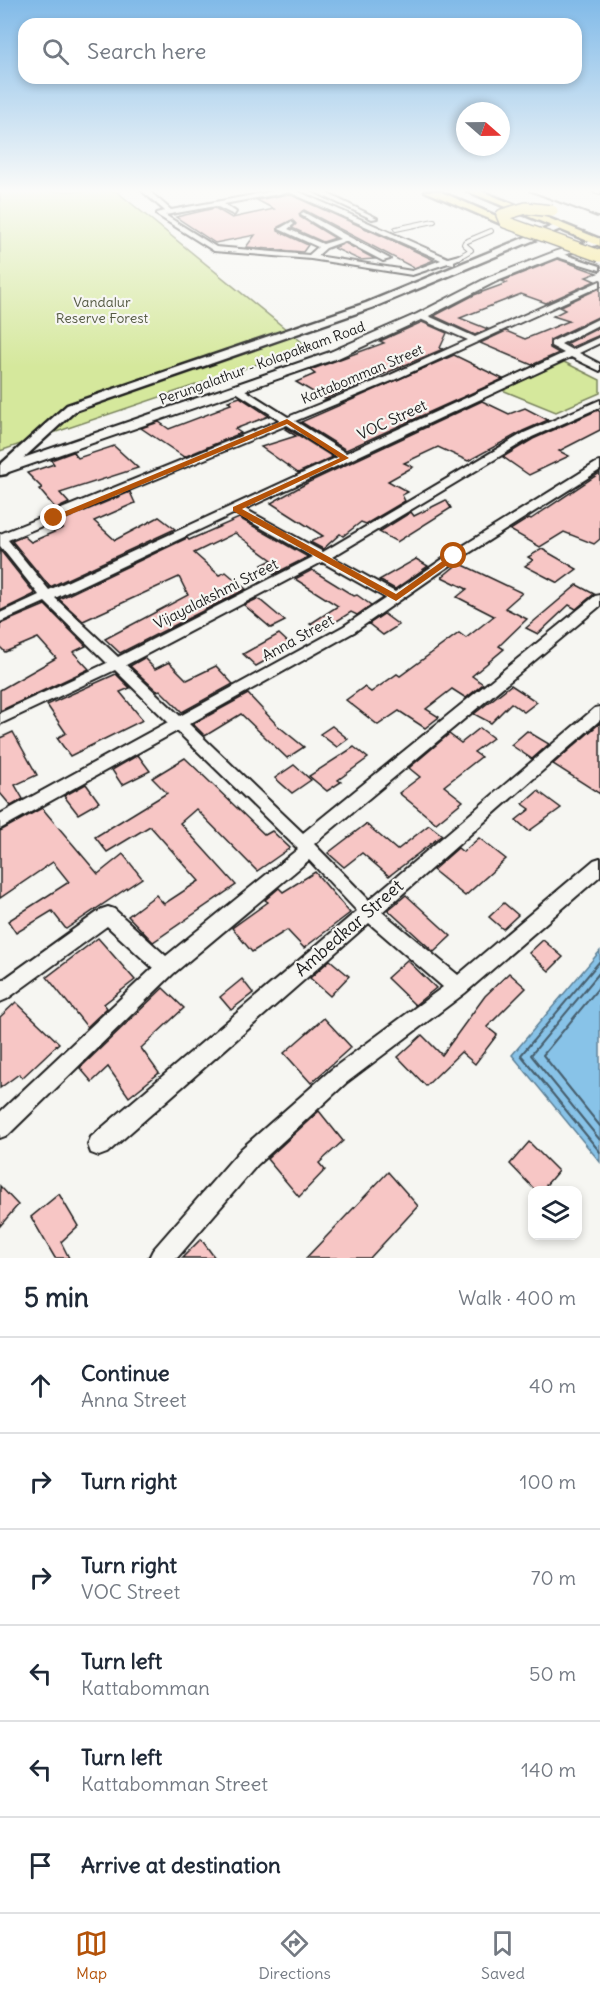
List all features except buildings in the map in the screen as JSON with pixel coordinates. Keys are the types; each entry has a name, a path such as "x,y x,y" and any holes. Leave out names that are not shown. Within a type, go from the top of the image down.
{"highway":[{"path":"582,250 600,256"}],"main road":[{"name":"Perungalathur - Kolapakkam Road","path":"0,471 239,390 334,355 421,316 491,280 569,250"}],"street":[{"path":"228,250 311,257 412,273 447,261"},
{"path":"311,257 319,250"},
{"path":"367,250 386,259"},
{"path":"422,250 447,261 465,262"},
{"path":"439,250 465,262"},
{"path":"0,471 71,408 370,305 497,250"},
{"path":"557,254 600,268"},
{"name":"Kattabomman Street","path":"0,539 391,378 600,283"},
{"path":"421,316 473,339"},
{"path":"600,321 554,344 600,368"},
{"name":"VOC Street","path":"0,618 600,340"},
{"path":"239,390 346,458"},
{"name":"Vijayalakshmi Street","path":"0,719 118,663 323,557 528,435 600,404"},
{"name":"Anna Street","path":"0,822 349,629 454,556 600,465"},
{"path":"236,509 396,598"},
{"path":"0,539 48,597 306,847 368,911 458,987"},
{"path":"0,1127 166,968 600,599"},
{"name":"Ambedkar Street","path":"99,1145 600,712"},
{"path":"161,1258 249,1157 339,1076 458,987 600,865"},
{"path":"0,993 108,915 166,968"}],"lane":[{"path":"465,262 471,250"}],"green space":[{"name":"Vandalur Reserve Forest","path":"0,250 188,250 308,347 0,451"},
{"path":"564,362 600,380 600,393 556,412 502,390"}],"water":[{"path":"600,951 600,1162 512,1055"}],"route":[{"path":"54,518 287,421 346,458 236,509 396,598 454,556"}]}
